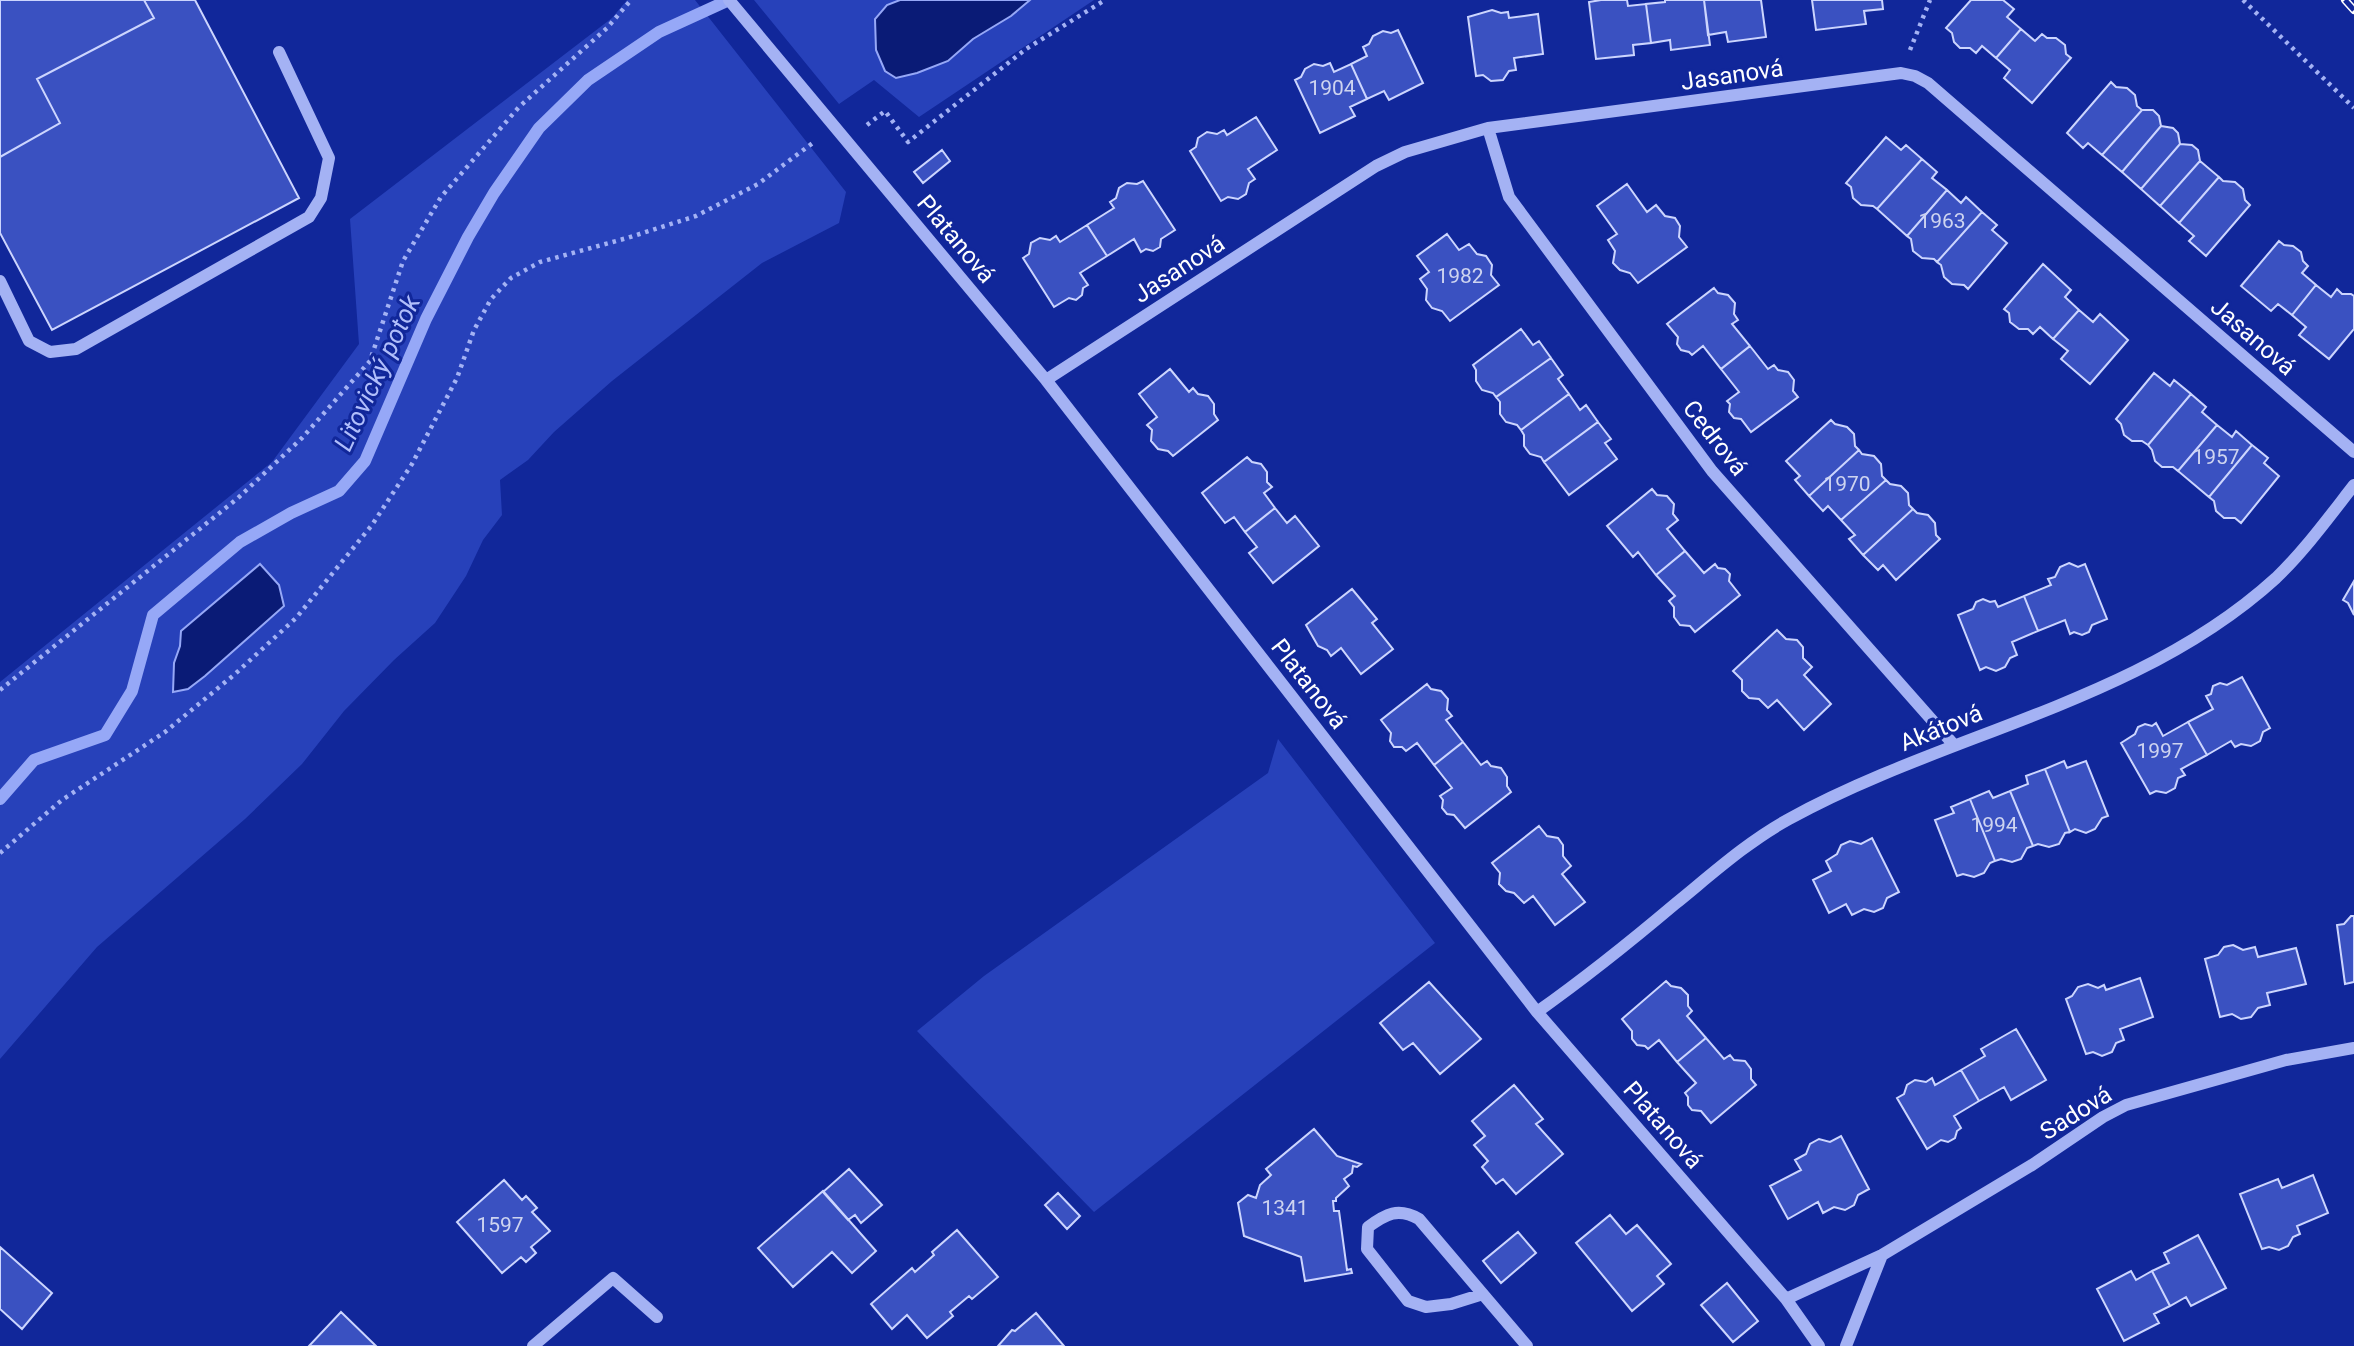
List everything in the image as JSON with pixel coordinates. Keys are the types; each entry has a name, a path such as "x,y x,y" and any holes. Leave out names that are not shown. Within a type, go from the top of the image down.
{"street":[{"name":"Platanová","path":"729,0 1046,380 1537,1012 1786,1299 1819,1346"},
{"path":"0,281 29,341 50,352 76,349 309,217 321,198 329,158 279,52"},
{"name":"Jasanová","path":"1046,380 1376,166 1405,152 1488,128 1901,73 1928,83 2354,452"},
{"name":"Cedrová","path":"1488,128 1509,197 1712,471 1954,745"},
{"name":"Akátová","path":"1537,1012 1594,971 1743,848 1829,797 2115,682 2178,649 2237,610 2276,577 2310,541 2354,485"},
{"name":"Sadová","path":"1786,1299 1882,1255 2032,1165 2103,1116 2126,1105 2286,1060 2354,1048"},
{"path":"1483,1294 1451,1304 1426,1307 1408,1301 1367,1249 1368,1227 1386,1214 1407,1212 1419,1219 1483,1294 1527,1346"},
{"path":"1846,1346 1882,1255"},
{"path":"533,1346 613,1278 657,1317"}],"path":[{"path":"0,690 238,498 302,438 370,361 403,261 441,197 519,107 607,28 631,0"},
{"path":"862,129 885,111 908,142 1026,49 1105,0"},
{"path":"1901,73 1930,0"},
{"path":"2243,0 2354,108"},
{"path":"0,853 62,800 165,732 235,674 296,618 372,525 412,464 457,378 474,330 491,299 511,278 551,258 626,239 696,216 758,184 818,139"}],"shaded area":[{"path":"627,0 695,0 846,192 839,223 762,263 612,381 554,432 528,460 500,480 502,515 483,540 466,576 435,623 344,711 302,764 245,819 97,947 0,1059 0,682 272,462 359,344 350,219 612,18"},
{"path":"754,0 1094,0 919,117 874,80 839,104"},
{"path":"900,0 1030,0 1011,16 973,39 948,61 896,78 885,71 876,50 875,19 887,5"},
{"path":"260,564 279,585 284,606 205,676 188,689 173,692 174,663 180,646 181,631"},
{"path":"1278,739 1435,943 1094,1212 917,1031 984,976 1268,773"}],"building":[{"path":"0,0 144,0 154,18 37,79 60,123 0,157"},
{"path":"144,0 195,0 299,198 52,330 0,233 0,157 60,123 37,79 154,18"},
{"path":"1627,0 1628,6 1646,4 1651,43 1633,45 1634,55 1596,59 1589,2"},
{"path":"1665,0 1704,0 1710,45 1671,50 1670,40 1651,43 1646,4"},
{"path":"1704,0 1761,0 1766,37 1728,42 1726,32 1708,35"},
{"path":"1812,0 1882,0 1883,9 1864,11 1866,24 1816,30"},
{"path":"1971,0 2003,0 2014,9 2007,17 2021,29 1996,58 1982,46 1976,53 1970,48 1960,48 1946,28"},
{"path":"1492,10 1508,12 1509,18 1538,14 1543,54 1514,58 1516,70 1509,71 1503,80 1491,81 1483,75 1476,76 1468,17"},
{"path":"2021,29 2035,41 2042,34 2047,38 2056,38 2065,45 2066,54 2071,58 2032,103 2004,78 2010,70 1996,58"},
{"path":"1398,30 1423,83 1389,100 1384,91 1367,99 1351,64 1367,56 1363,47 1369,44 1373,36 1383,31 1391,33"},
{"path":"1330,63 1334,72 1351,64 1367,99 1350,107 1355,116 1320,133 1295,80 1314,64 1323,66"},
{"path":"2111,82 2116,87 2127,88 2135,95 2137,106 2142,110 2102,155 2088,143 2083,148 2067,133"},
{"path":"2142,110 2153,110 2159,116 2161,126 2122,172 2102,155"},
{"path":"1256,117 1277,150 1248,169 1255,179 1249,183 1246,194 1238,199 1228,197 1221,201 1190,151 1196,147 1198,138 1207,132 1217,134 1224,130 1227,135"},
{"path":"2161,126 2173,128 2178,133 2180,144 2141,189 2122,172"},
{"path":"1886,137 1901,150 1906,145 1922,159 1877,209 1861,205 1853,198 1851,187 1846,183"},
{"path":"2180,144 2192,145 2198,150 2200,161 2160,206 2141,189"},
{"path":"942,150 950,161 923,183 914,172"},
{"path":"1922,159 1937,172 1932,178 1947,190 1907,236 1877,209"},
{"path":"2200,161 2219,177 2179,223 2160,206"},
{"path":"2219,177 2223,181 2235,182 2243,189 2245,200 2250,205 2206,256 2189,241 2194,236 2179,223"},
{"path":"1143,181 1175,230 1161,239 1160,247 1153,251 1146,249 1141,252 1134,239 1107,256 1087,225 1114,208 1110,202 1116,198 1119,188 1127,183 1137,184"},
{"path":"1627,184 1647,212 1656,205 1665,216 1675,218 1680,226 1679,237 1687,247 1638,283 1630,273 1620,270 1613,263 1615,251 1608,240 1617,234 1597,206"},
{"path":"1947,190 1961,203 1966,197 1982,212 1937,262 1934,259 1922,258 1913,251 1911,239 1907,236"},
{"path":"1982,212 1997,225 1992,230 2007,243 1968,289 1964,285 1952,284 1944,277 1941,265 1937,262"},
{"path":"1087,225 1107,256 1080,273 1088,285 1083,288 1082,295 1076,300 1069,298 1054,307 1023,258 1029,254 1031,243 1040,238 1050,240 1056,236 1060,242"},
{"path":"1447,234 1459,250 1469,244 1477,254 1486,256 1492,265 1491,275 1499,285 1450,321 1442,311 1432,308 1426,300 1427,289 1420,279 1429,272 1417,256"},
{"path":"2279,241 2301,252 2303,261 2308,266 2302,273 2316,285 2292,315 2278,304 2271,311 2241,286"},
{"path":"2043,264 2071,290 2065,297 2079,310 2053,339 2040,327 2033,334 2028,329 2019,329 2010,322 2009,313 2004,309"},
{"path":"2316,285 2331,297 2337,289 2342,294 2354,296 2354,329 2329,359 2299,335 2306,327 2292,315"},
{"path":"1714,288 1718,293 1728,295 1735,303 1734,314 1738,320 1732,324 1750,346 1721,369 1703,346 1692,355 1681,350 1677,344 1678,337 1667,324"},
{"path":"2079,310 2093,322 2100,314 2128,340 2090,384 2061,359 2068,351 2053,339"},
{"path":"1521,329 1533,345 1539,341 1551,358 1496,397 1493,393 1482,390 1476,381 1473,365"},
{"path":"1750,346 1768,369 1774,365 1778,370 1788,372 1794,380 1793,391 1798,397 1751,432 1741,419 1734,418 1729,412 1730,404 1727,401 1739,392 1721,369"},
{"path":"1551,358 1563,375 1558,379 1569,394 1521,430 1517,425 1506,422 1500,414 1500,402 1496,397"},
{"path":"1170,369 1189,392 1193,388 1198,394 1208,396 1214,404 1214,414 1218,420 1173,456 1168,451 1158,449 1151,441 1152,430 1147,425 1157,417 1139,394"},
{"path":"2154,373 2170,386 2174,380 2191,394 2148,445 2142,441 2132,441 2124,435 2121,424 2116,419"},
{"path":"1569,394 1580,410 1586,405 1598,422 1544,462 1541,457 1530,454 1524,446 1521,430"},
{"path":"2191,394 2206,407 2202,412 2217,425 2178,471 2173,467 2162,467 2155,461 2148,445"},
{"path":"1831,420 1847,427 1854,434 1855,446 1859,450 1809,496 1795,480 1800,476 1786,461"},
{"path":"1598,422 1611,439 1605,443 1617,459 1569,495 1544,462"},
{"path":"2217,425 2232,437 2236,431 2252,445 2209,497 2178,471"},
{"path":"2252,445 2268,458 2264,463 2279,476 2241,523 2235,518 2224,518 2216,511 2214,501 2209,497"},
{"path":"1859,450 1862,454 1874,456 1881,464 1882,476 1886,480 1841,520 1828,506 1823,511 1809,496"},
{"path":"1247,457 1252,462 1261,464 1267,472 1267,482 1272,487 1264,493 1275,508 1245,532 1234,517 1225,523 1202,493"},
{"path":"1886,480 1890,484 1901,486 1908,493 1909,505 1913,509 1863,555 1849,539 1855,535 1841,520"},
{"path":"1652,489 1657,495 1667,496 1674,504 1673,514 1678,520 1667,529 1685,551 1656,575 1638,552 1633,557 1607,526"},
{"path":"1275,508 1287,523 1295,516 1319,546 1273,583 1249,553 1257,547 1245,532"},
{"path":"1913,509 1917,513 1928,515 1935,523 1936,535 1940,539 1896,580 1883,565 1878,570 1863,555"},
{"path":"1685,551 1704,573 1715,564 1718,568 1725,569 1730,574 1729,581 1740,595 1695,632 1690,626 1680,625 1674,617 1674,607 1669,601 1675,596 1656,575"},
{"path":"2069,563 2078,567 2085,564 2107,619 2092,625 2089,632 2082,635 2074,632 2070,634 2065,620 2038,631 2024,596 2051,585 2048,579 2055,577 2060,567"},
{"path":"2354,581 2354,615 2348,603 2343,600"},
{"path":"1352,589 1377,619 1372,623 1393,649 1361,674 1341,648 1331,656 1327,650 1318,646 1306,625"},
{"path":"2024,596 2038,631 2012,642 2017,655 2010,658 2005,667 1996,671 1986,667 1980,670 1958,615 1973,609 1976,602 1983,599 1995,601 1998,607"},
{"path":"1777,630 1786,639 1797,640 1803,647 1803,658 1812,667 1804,675 1831,704 1804,730 1777,700 1768,708 1759,699 1749,698 1742,691 1742,680 1733,671"},
{"path":"2242,677 2270,728 2263,732 2260,741 2251,746 2241,744 2235,747 2231,741 2207,755 2188,722 2213,709 2206,696 2211,694 2213,686 2220,683 2227,685"},
{"path":"1427,684 1431,689 1441,691 1448,699 1447,710 1452,716 1446,720 1463,742 1434,765 1417,743 1406,751 1402,747 1394,747 1390,741 1391,733 1381,720"},
{"path":"2188,722 2207,755 2181,769 2185,775 2178,778 2175,788 2166,793 2156,791 2150,794 2121,743 2145,724 2152,726 2156,723 2163,736"},
{"path":"1463,742 1481,765 1487,761 1491,766 1501,768 1511,792 1465,828 1454,815 1447,814 1442,808 1443,800 1440,796 1452,788 1434,765"},
{"path":"2064,761 2067,768 2086,761 2108,816 2102,818 2095,829 2086,833 2075,829 2070,832 2045,769"},
{"path":"2045,769 2070,832 2065,833 2059,844 2049,847 2038,844 2033,846 2010,791 2028,784 2026,776"},
{"path":"1989,791 1993,798 2010,791 2033,846 2027,848 2021,859 2012,862 2001,859 1995,861 1970,799"},
{"path":"1970,799 1995,861 1990,863 1984,873 1974,877 1963,874 1957,876 1935,820 1954,813 1951,807"},
{"path":"1539,826 1547,836 1558,838 1563,845 1563,856 1571,866 1562,874 1585,902 1555,925 1533,896 1524,903 1514,893 1506,891 1499,884 1500,873 1492,863"},
{"path":"1872,838 1899,892 1887,898 1883,908 1874,912 1864,909 1852,915 1846,904 1829,913 1813,880 1831,871 1826,861 1837,854 1841,845 1850,841 1861,844"},
{"path":"2354,916 2354,982 2345,984 2337,925 2344,924"},
{"path":"2233,945 2243,950 2255,947 2258,957 2296,948 2306,984 2267,993 2270,1005 2258,1008 2251,1017 2241,1019 2232,1014 2220,1017 2205,959 2218,955 2224,947"},
{"path":"2140,978 2153,1017 2120,1029 2124,1040 2116,1043 2112,1052 2102,1056 2093,1052 2086,1054 2066,999 2072,996 2078,987 2088,984 2098,988 2104,985 2106,990"},
{"path":"1666,981 1671,986 1681,988 1688,995 1688,1006 1692,1011 1687,1016 1706,1038 1677,1062 1659,1040 1648,1049 1637,1045 1632,1039 1632,1031 1622,1019"},
{"path":"1429,982 1481,1039 1440,1074 1413,1043 1403,1050 1380,1023"},
{"path":"2016,1029 2046,1080 2011,1100 2004,1087 1979,1101 1961,1070 1985,1056 1981,1049"},
{"path":"1706,1038 1724,1059 1730,1055 1734,1060 1745,1061 1751,1069 1751,1079 1756,1085 1711,1123 1701,1111 1692,1110 1688,1105 1685,1093 1696,1083 1677,1062"},
{"path":"1961,1070 1979,1101 1954,1116 1961,1128 1955,1138 1948,1142 1941,1140 1927,1149 1897,1098 1904,1094 1907,1085 1915,1080 1926,1082 1932,1078 1935,1085"},
{"path":"1514,1085 1543,1119 1536,1124 1563,1154 1516,1194 1503,1179 1496,1184 1482,1167 1488,1161 1474,1145 1485,1136 1472,1121"},
{"path":"1314,1129 1337,1156 1361,1164 1353,1166 1352,1173 1344,1179 1349,1186 1333,1201 1334,1211 1339,1211 1347,1270 1351,1269 1352,1273 1305,1281 1301,1257 1244,1236 1238,1203 1248,1195 1256,1198 1260,1185 1271,1175 1266,1169"},
{"path":"1841,1136 1869,1189 1858,1195 1854,1205 1845,1210 1834,1207 1823,1213 1818,1202 1788,1219 1770,1186 1801,1170 1795,1160 1806,1154 1810,1144 1819,1139 1830,1142"},
{"path":"849,1169 882,1205 861,1223 855,1215 848,1220 823,1192"},
{"path":"2313,1175 2328,1213 2297,1226 2300,1234 2293,1237 2288,1246 2279,1250 2269,1247 2262,1249 2240,1194 2278,1179 2282,1188"},
{"path":"504,1180 522,1200 526,1196 537,1208 532,1212 550,1231 531,1247 536,1253 526,1262 521,1257 502,1273 457,1222"},
{"path":"823,1191 876,1251 852,1273 832,1252 793,1287 758,1248"},
{"path":"1058,1193 1080,1216 1067,1229 1045,1205"},
{"path":"1610,1215 1626,1234 1637,1225 1671,1264 1657,1276 1664,1284 1632,1311 1576,1243"},
{"path":"957,1230 998,1277 972,1299 969,1296 950,1312 953,1316 927,1338 907,1315 892,1329 871,1304 912,1268 915,1272 934,1255 932,1252"},
{"path":"1518,1232 1536,1253 1501,1283 1483,1261"},
{"path":"2198,1235 2226,1288 2191,1306 2186,1297 2170,1306 2152,1271 2169,1263 2164,1253"},
{"path":"0,1247 52,1293 22,1329 0,1309"},
{"path":"2131,1271 2136,1280 2152,1271 2170,1306 2154,1314 2159,1323 2124,1341 2097,1289"},
{"path":"1727,1283 1758,1321 1733,1342 1701,1305"},
{"path":"341,1312 376,1346 309,1346"},
{"path":"1036,1313 1064,1346 998,1346 1012,1330 1015,1331"}],"waterway":[{"name":"Litovický potok","path":"0,799 34,760 105,735 132,691 153,615 240,542 291,513 339,491 365,461 426,319 468,237 494,193 539,128 588,80 659,32 729,0"}],"railway":[{"path":"2345,0 2354,10"}]}
